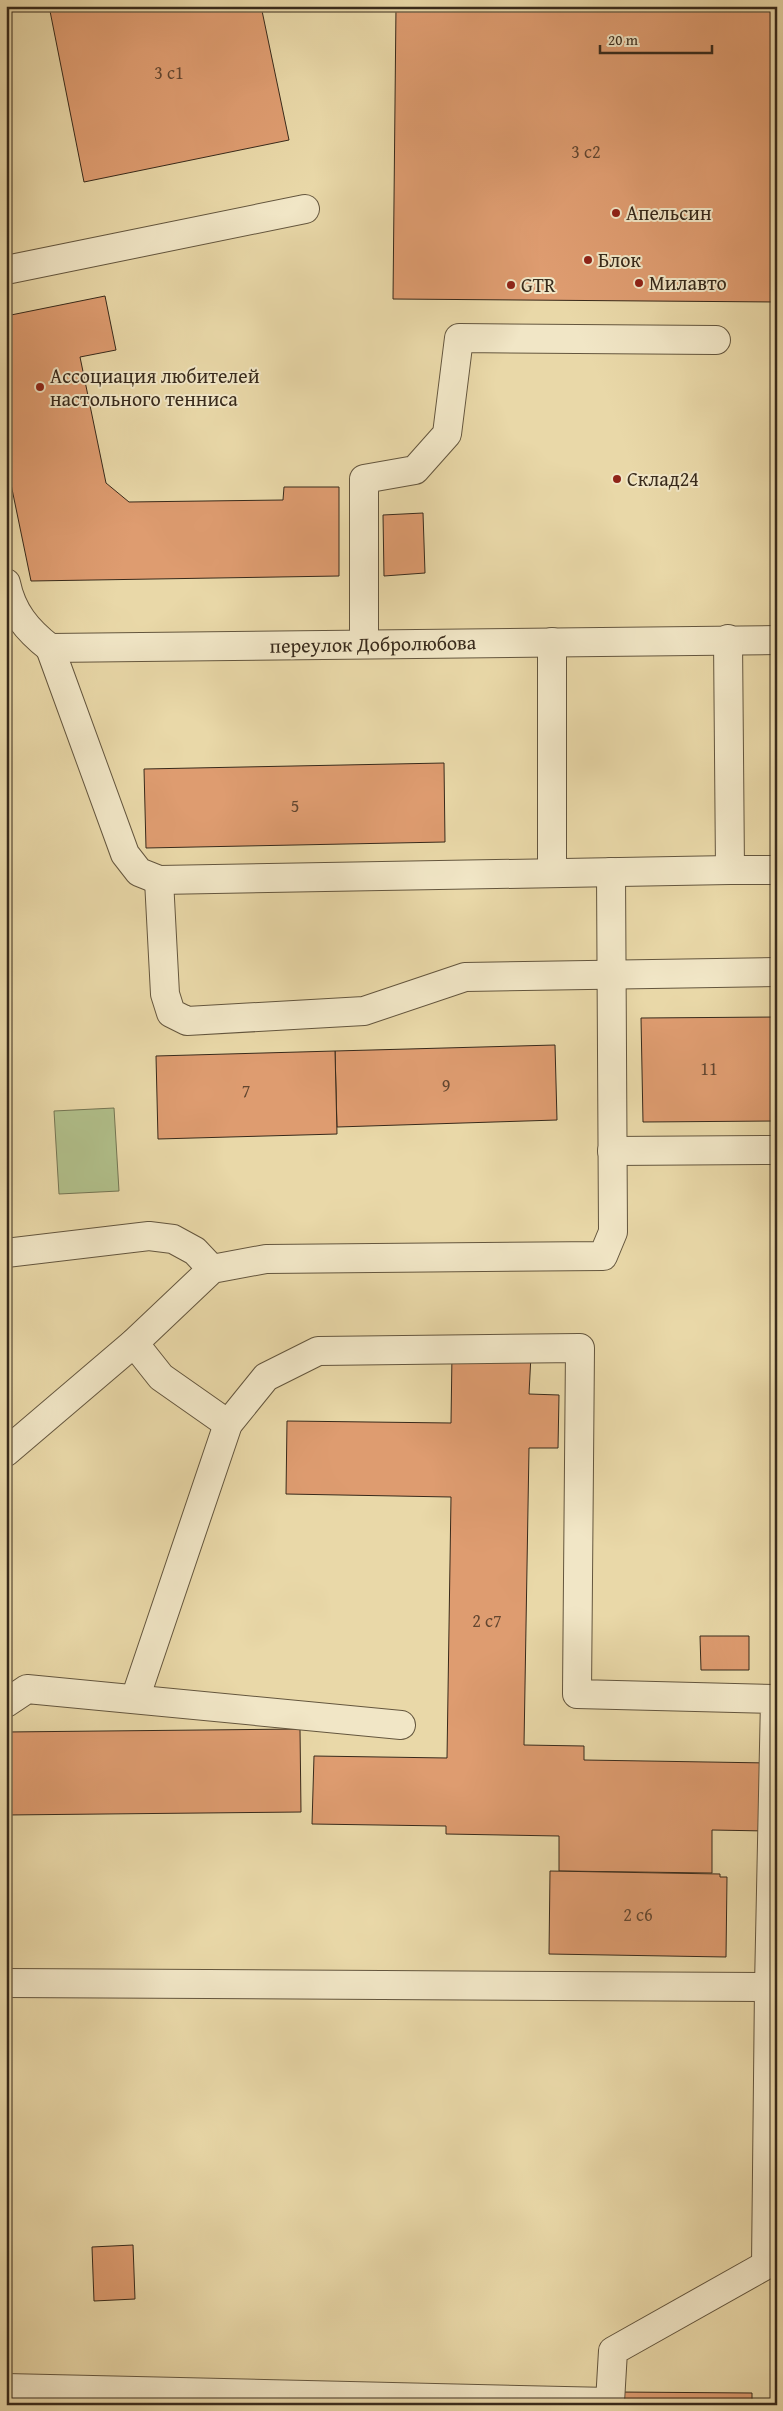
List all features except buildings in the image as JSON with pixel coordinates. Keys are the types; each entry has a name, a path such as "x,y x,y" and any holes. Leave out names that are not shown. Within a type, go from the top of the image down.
{"street":[{"path":"6,270 305,209"},
{"path":"364,643 364,479 415,470 447,434 460,338 716,340"},
{"path":"7,587 18,617 31,633 50,648 125,854 139,872 159,880 777,870"},
{"path":"728,639 730,870"},
{"name":"переулок Добролюбова","path":"50,648 364,643 777,640"},
{"path":"552,642 552,873"},
{"path":"6,1452 134,1343 212,1269 266,1258 603,1256 613,1232 611,872"},
{"path":"159,880 165,994 171,1013 187,1021 364,1012 465,977 611,973 777,972"},
{"path":"612,1151 777,1150"},
{"path":"6,1253 149,1236 173,1238 195,1251 212,1269"},
{"path":"134,1343 161,1378 228,1424"},
{"path":"6,2388 610,2404 613,2351 766,2265 769,1987 776,1699 577,1694 580,1348 318,1350 266,1377 228,1424 135,1699"},
{"path":"6,1703 27,1689 401,1725"},
{"path":"6,1983 769,1987"}],"green space":[{"path":"114,1108 119,1191 59,1194 54,1111"}],"place":[{"name":"Апельсин","path":"616,213"},
{"name":"Блок","path":"588,260"},
{"name":"Милавто","path":"639,283"},
{"name":"GTR","path":"511,285"},
{"name":"Ассоциация любителей настольного тенниса","path":"40,387"},
{"name":"Склад24","path":"617,479"}]}
